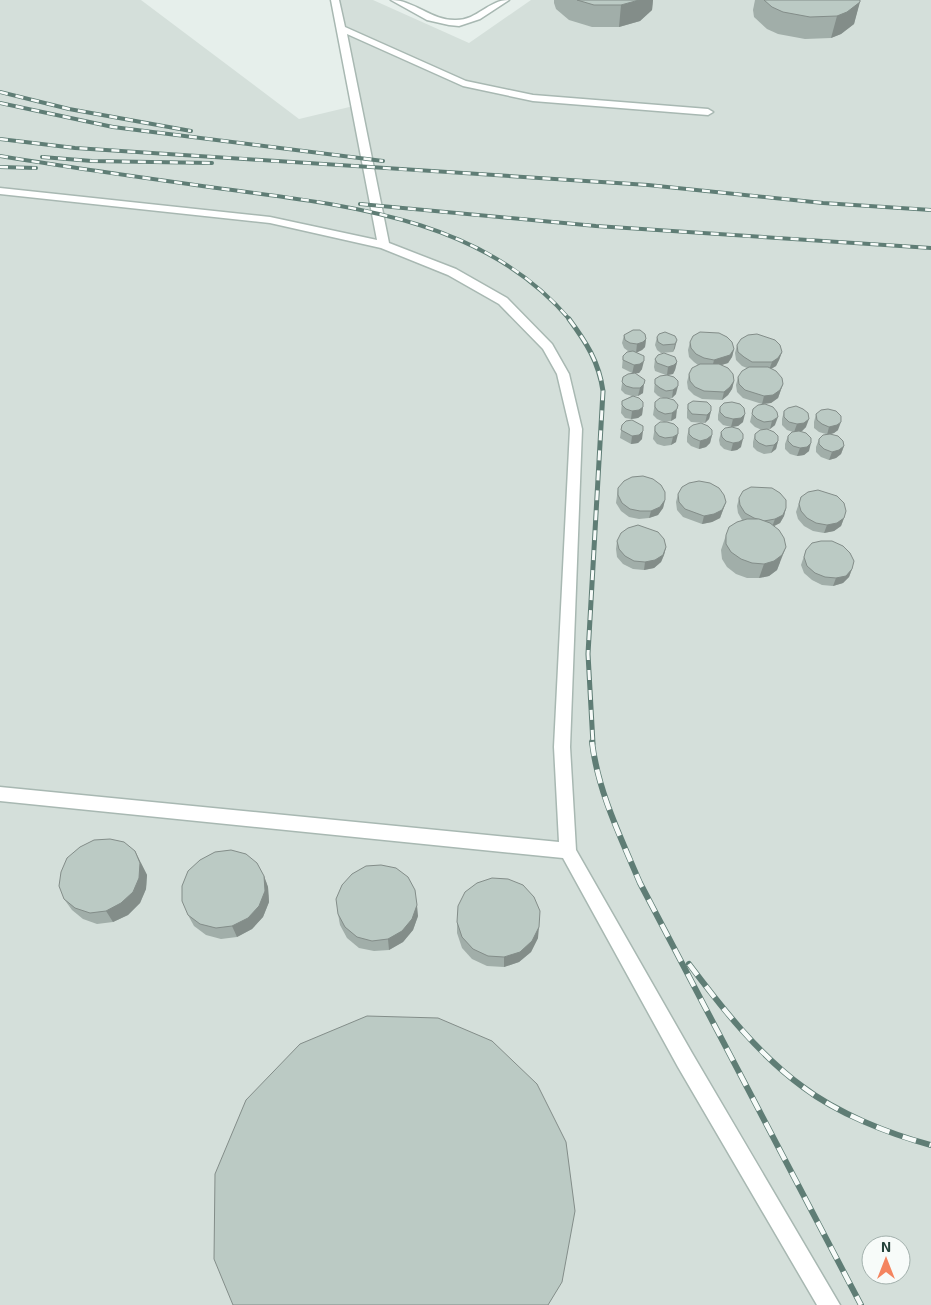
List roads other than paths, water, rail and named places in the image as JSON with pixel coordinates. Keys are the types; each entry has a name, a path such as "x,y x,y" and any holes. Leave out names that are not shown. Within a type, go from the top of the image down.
{"lane":[{"path":"335,0 384,245"},
{"path":"395,0 428,17 456,24 469,20 505,0"},
{"path":"342,29 463,83 533,98 708,112"},
{"path":"0,191 270,220 384,245 452,272 503,301 548,347 563,374 576,429 562,747 568,851 685,1060 829,1305"},
{"path":"0,794 568,851"}],"railway":[{"path":"0,92 69,109 191,131"},
{"path":"0,103 113,127 383,161"},
{"path":"0,139 75,148 648,185 823,203 931,210"},
{"path":"0,156 313,201 407,221 453,237 495,258 535,285 569,319"},
{"path":"42,157 92,161 212,163"},
{"path":"0,167 36,168"},
{"path":"360,204 596,226 931,248"},
{"path":"569,319 591,353 603,391 588,654 593,744"},
{"path":"592,742 599,779 605,797 640,883 861,1305"},
{"path":"689,964 741,1030 771,1060 803,1087 817,1097 864,1122 931,1145"}]}
